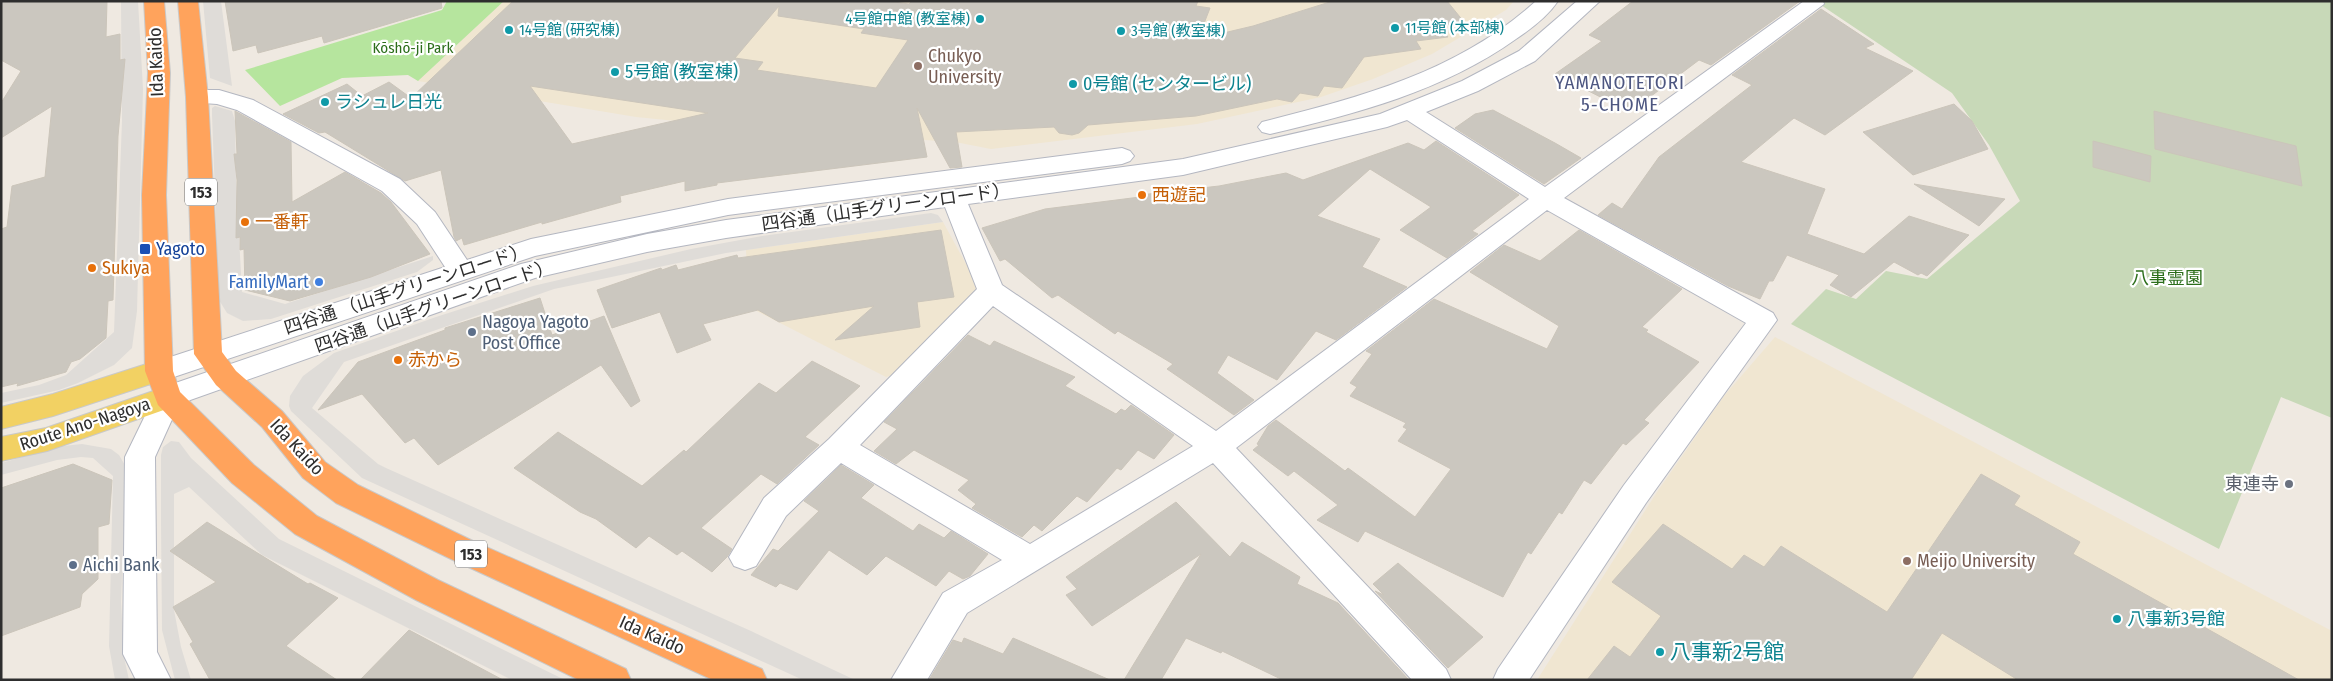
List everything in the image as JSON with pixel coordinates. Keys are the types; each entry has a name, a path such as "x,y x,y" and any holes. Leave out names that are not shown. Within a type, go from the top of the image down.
{"highway":[{"name":"Ida Kaido","path":"154,1 159,73 154,195 163,384"},
{"name":"Ida Kaido","path":"188,1 217,366 272,419 314,470 347,494 464,551 750,680"},
{"path":"163,384 243,474 306,525 428,590 614,680"}],"main road":[{"name":"Route Ano-Nagoya","path":"1,418 163,384"},
{"name":"Route Ano-Nagoya","path":"1,449 47,439 163,384"}],"street":[{"name":"四谷通 （山手グリーンロード）","path":"217,366 461,271 531,248 728,207 1175,149 1305,120 1412,87 1475,56 1529,21 1548,1"},
{"name":"四谷通（山手グリーンロード）","path":"163,384 530,270 648,243 706,232 1183,167 1387,120 1470,86 1527,56 1590,1"},
{"path":"908,680 955,603 1030,560 1216,447 1546,199 1814,4"},
{"path":"197,97 219,97 244,105 391,185 426,218 461,271"},
{"path":"1408,111 1546,199 1763,320 1635,494 1510,680"},
{"path":"953,197 991,292 1216,447 1434,680"},
{"path":"745,557 775,508 839,447 991,292"},
{"path":"154,680 140,654 140,457 163,384"},
{"path":"839,447 1030,560"}],"shaded area":[{"path":"121,1 138,1 143,89 137,311 132,348 114,365 78,383 59,390 1,403 1,393 39,385 66,375 114,332 122,121"},
{"path":"203,1 221,1 232,86 210,78"},
{"name":"Chukyo University","path":"504,1 1514,1 1506,10 1432,54 1373,79 1321,97 1197,124 991,149 955,142 757,129 636,117 418,81"},
{"path":"215,106 232,111 235,121 242,292 285,304 433,256 433,260 417,272 271,319 243,321 227,313 219,300 212,115 212,108"},
{"path":"931,213 938,215 943,222 726,253 554,289 344,362 312,408 378,464 751,631 855,680 803,680 362,478 291,411 289,406 290,396 303,376 334,353 436,317 533,286 691,249 762,236"},
{"path":"943,222 977,284 976,290 896,374 886,377 749,307 746,250"},
{"name":"Meijo University","path":"1775,337 2332,631 2332,680 1537,680 1657,492 1724,396"},
{"path":"171,441 179,442 191,458 279,539 565,680 512,680 262,555 189,487 174,494 174,610 181,647 191,680 175,680 162,630 161,455 163,447"},
{"path":"82,444 111,449 119,455 126,467 121,602 124,657 129,680 115,680 109,646 113,476 93,458 81,457 57,460 1,475 1,463 63,446"}],"green space":[{"name":"Kōshō-ji Park","path":"447,1 504,1 418,81 408,75 342,78 280,106 245,70 442,10"},
{"name":"八事霊園","path":"1815,1 2332,1 2332,418 2281,397 2219,549 1791,324 1826,289 1856,299 1886,271 1927,279 2020,201 1989,145 1952,93"}],"building":[{"path":"1,1 107,1 106,37 120,34 120,60 125,59 118,136 113,300 108,301 106,338 80,359 71,362 66,372 17,386 18,383 1,387 1,229 7,227 12,186 45,177 52,106 1,138 1,103 21,71 1,60"},
{"path":"225,1 441,1 442,8 324,43 322,36 258,53 256,45 233,51"},
{"name":"Chukyo University","path":"513,1 886,1 909,4 912,1 1198,1 1196,6 1210,8 1198,39 1253,26 1333,1 1447,1 1464,22 1440,26 1448,37 1416,41 1421,49 1364,57 1342,88 1324,86 1318,96 1300,93 1292,102 1277,99 1196,116 1088,125 1079,133 1072,135 1059,133 1054,127 956,132 962,167 950,168 917,108 927,157 717,183 717,185 685,191 685,181 620,196 621,202 542,224 542,222 464,245 462,238 456,241 454,237 441,170 405,181 325,132 319,133 283,114 347,84 362,96 389,82 411,98","holes":["779,6 778,16 864,29 861,33 908,40 876,88 757,70 763,62 735,58","530,86 708,113 572,144"]},
{"path":"1633,1 1800,1 1711,65 1699,60 1630,112 1555,74 1602,41 1589,35"},
{"path":"1821,9 1874,44 1865,48 1913,71 1825,135 1794,118 1741,162 1825,189 1807,234 1864,254 1909,216 1969,235 1927,276 1921,273 1918,275 1894,262 1851,297 1830,285 1839,275 1787,255 1773,281 1769,281 1760,299 1728,286 1598,215 1612,203 1622,209 1659,157 1752,85 1732,75"},
{"path":"1954,104 1972,121 1988,149 1913,175 1863,132"},
{"path":"1493,110 1581,158 1544,184 1455,128 1475,114"},
{"path":"235,111 291,142 292,202 345,172 381,193 391,202 430,254 371,277 290,301 245,290 244,249 240,250 240,237 236,238 237,180 234,154 237,154"},
{"path":"2154,111 2296,146 2302,186 2155,149"},
{"path":"1436,141 1519,195 1472,231 1478,234 1447,258 1400,230 1431,207 1370,169 1317,216 1380,239 1362,267 1407,287 1336,340 1316,331 1277,380 1228,355 1217,373 1254,400 1234,415 1167,369 1173,364 1118,331 1115,334 1058,295 1052,298 1005,259 1000,261 982,228 1045,209 1219,186 1286,173 1303,180 1408,143 1424,150"},
{"path":"2093,141 2151,156 2150,182 2093,167"},
{"path":"1914,184 2005,199 1979,226"},
{"path":"941,230 954,297 917,302 920,327 835,340 874,306 779,322 758,310 703,324 711,340 677,353 660,312 612,328 597,290 661,268 662,270 676,265 678,270 737,255 738,258"},
{"path":"1579,230 1682,289 1642,327 1648,330 1646,332 1699,362 1644,420 1649,423 1626,445 1623,443 1591,484 1584,480 1562,514 1559,512 1531,554 1528,552 1503,597 1365,531 1358,542 1317,520 1338,505 1294,471 1288,476 1253,450 1259,445 1257,444 1268,426 1276,420 1345,471 1348,468 1415,517 1451,469 1398,441 1407,429 1403,427 1406,423 1350,396 1357,387 1350,383 1372,354 1366,351 1434,299 1547,349 1559,326 1470,272 1504,245 1540,261"},
{"path":"540,298 552,335 604,316 640,401 631,407 601,365 438,465 414,438 405,443 362,394 318,410 358,362 445,330 445,328"},
{"path":"968,335 990,346 994,341 1075,377 1065,386 1116,414 1121,409 1125,411 1131,405 1174,435 1154,459 1138,450 1121,470 1117,468 1087,502 1077,496 1042,531 1034,525 1022,537 972,508 976,504 958,490 969,480 914,450 896,464 874,451 897,429 884,422"},
{"path":"812,361 860,386 805,437 819,445 777,484 761,474 701,528 732,549 712,572 682,551 677,555 649,536 636,548 596,519 580,512 514,468 558,432 642,486 684,450 686,452 759,383 776,393"},
{"path":"73,464 112,480 109,524 98,527 98,579 82,594 80,607 1,636 1,488"},
{"path":"841,465 874,485 861,498 913,531 919,524 944,538 951,531 988,554 970,576 963,579 949,571 936,586 886,556 867,575 829,550 797,590 780,583 776,587 751,575 773,549 778,551 819,511 804,501"},
{"path":"1981,474 2020,496 2014,505 2080,542 2073,554 2299,680 2018,680 1942,633 1911,680 1587,680 1614,646 1630,657 1661,616 1612,582 1663,524 1732,569 1744,555 1764,567 1781,546 1887,612"},
{"path":"1176,502 1230,557 1242,542 1300,577 1297,584 1338,603 1409,680 1283,680 1222,651 1221,653 1186,638 1161,680 1124,680 1201,554 1092,626 1066,595 1077,589 1066,577"},
{"path":"207,522 308,584 310,583 338,598 286,646 337,680 210,680 190,644 193,642 173,607 216,582 170,551"},
{"path":"1398,563 1483,637 1448,668 1375,591 1384,595 1373,584"},
{"path":"409,630 503,680 360,680"},
{"path":"964,638 1003,654 1013,638 1110,680 929,680 953,640 962,643"}],"place":[{"name":"4号館中館 (教室棟)","path":"980,19"},
{"name":"11号館 (本部棟)","path":"1395,28"},
{"name":"14号館 (研究棟)","path":"509,30"},
{"name":"3号館 (教室棟)","path":"1121,31"},
{"name":"Chukyo University","path":"918,66"},
{"name":"5号館 (教室棟)","path":"615,72"},
{"name":"0号館 (センタービル)","path":"1073,84"},
{"name":"ラシュレ日光","path":"325,102"},
{"name":"西遊記","path":"1142,195"},
{"name":"一番軒","path":"245,222"},
{"name":"Yagoto","path":"145,249"},
{"name":"Sukiya","path":"92,268"},
{"name":"FamilyMart","path":"319,282"},
{"name":"Nagoya Yagoto Post Office","path":"472,332"},
{"name":"赤から","path":"398,360"},
{"name":"東連寺","path":"2289,484"},
{"name":"Meijo University","path":"1907,561"},
{"name":"Aichi Bank","path":"73,565"},
{"name":"八事新3号館","path":"2117,619"},
{"name":"八事新2号館","path":"1660,652"}],"district":[{"name":"YAMANOTETORI 5-CHOME","path":"1620,93"}]}
